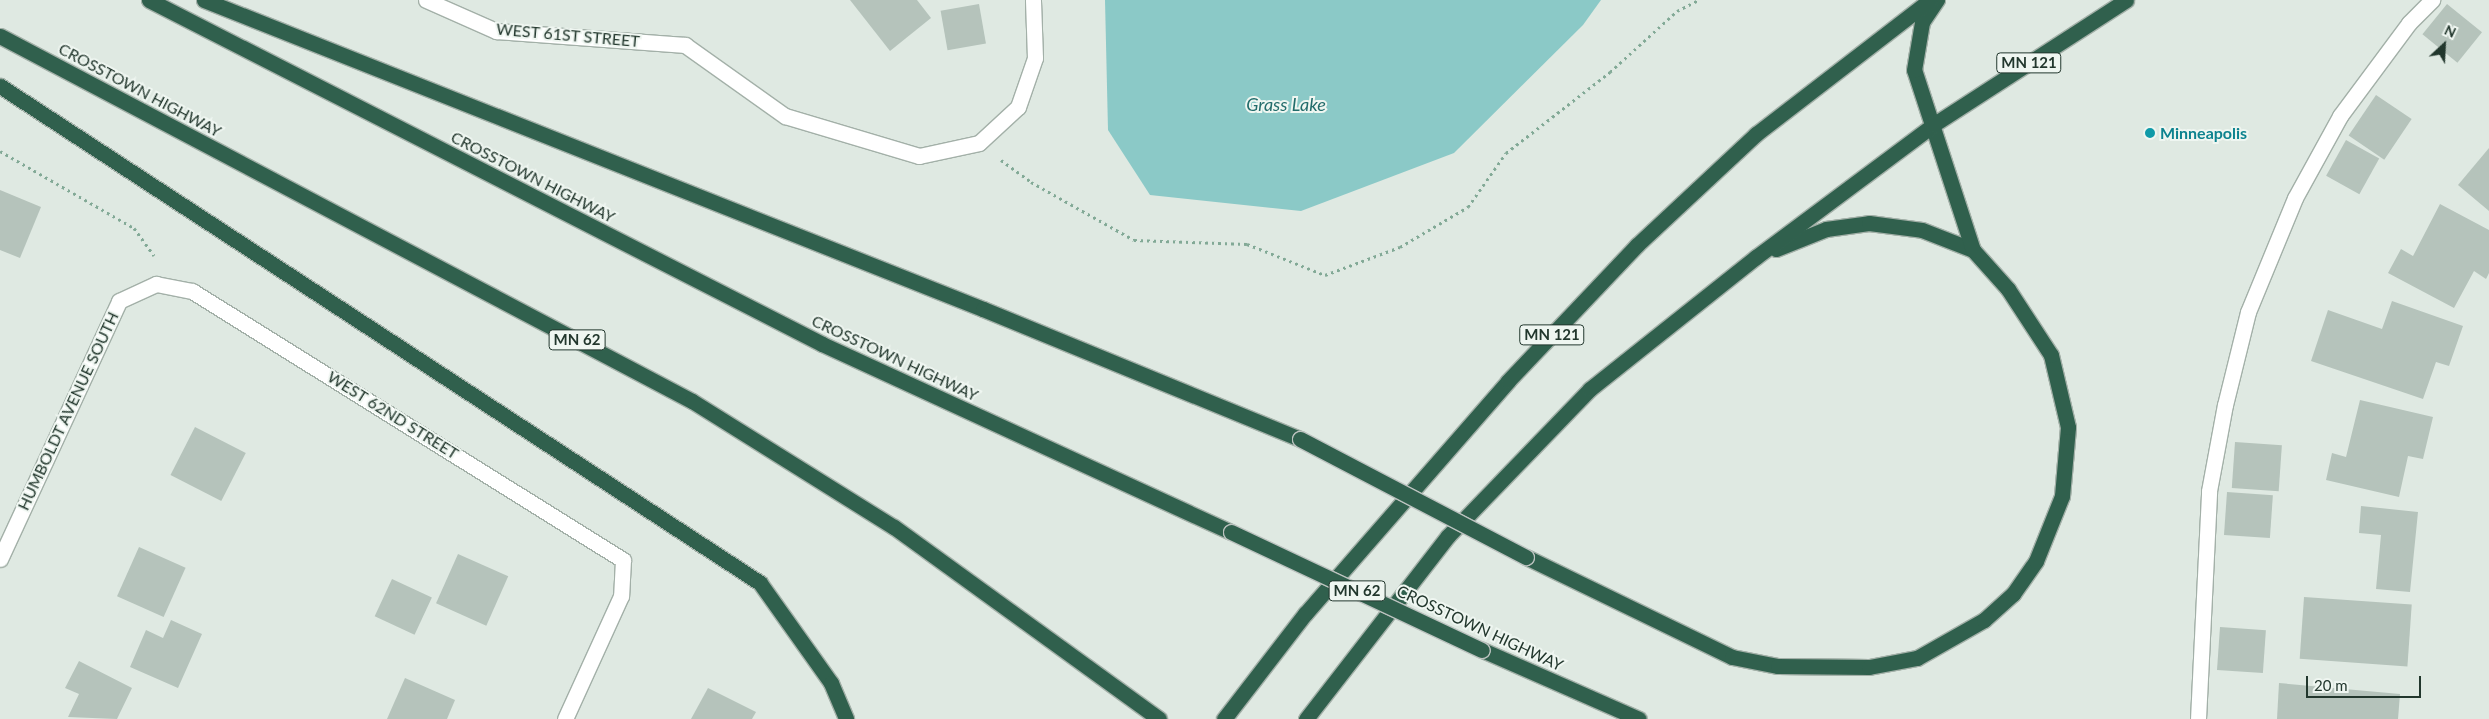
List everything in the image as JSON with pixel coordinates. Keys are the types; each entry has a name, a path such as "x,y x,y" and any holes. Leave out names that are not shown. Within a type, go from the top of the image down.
{"highway":[{"name":"CROSSTOWN HIGHWAY","path":"149,0 822,344 1482,650 1639,719"},
{"path":"204,0 984,309 1300,439 1526,557 1732,657 1778,666 1869,667 1918,658 1984,620 2013,594 2036,561 2051,529 2062,496 2068,426 2051,355 2008,289 1973,250 1914,70 1922,22 1937,0"},
{"name":"MN 121","path":"1224,719 1305,614 1508,381 1637,245 1756,134 1930,0"},
{"name":"MN 121","path":"1306,719 1448,536 1583,396 1756,257 1933,125 2126,0"},
{"name":"CROSSTOWN HIGHWAY","path":"0,36 692,400 894,527 1125,691 1159,719"},
{"path":"0,86 760,583 831,684 846,719"},
{"path":"1756,257 1826,229 1869,223 1922,230 1973,250"}],"street":[{"name":"WEST 61ST STREET","path":"426,0 496,31 685,45 785,116 919,156 979,143"},
{"path":"979,143 1018,107 1035,58 1033,0"},
{"path":"2198,719 2209,491 2225,405 2248,312 2295,198 2340,116 2409,23 2432,0"},
{"name":"HUMBOLDT AVENUE SOUTH","path":"0,559 119,301 156,284"},
{"name":"WEST 62ND STREET","path":"156,284 192,291 623,560 621,596 565,719"}],"path":[{"path":"979,143 1031,182 1134,240 1247,244 1326,275 1400,247 1468,207 1506,153 1610,72 1676,11 1699,0"},
{"path":"0,151 134,228 154,254 156,284"}],"water":[{"name":"Grass Lake","path":"1105,0 1601,0 1583,25 1454,153 1301,211 1150,195 1108,130"}],"building":[{"path":"850,0 917,0 931,18 890,51"},
{"path":"979,4 986,43 948,50 941,11"},
{"path":"2447,4 2482,32 2457,63 2422,34"},
{"path":"2376,95 2412,119 2384,160 2349,136"},
{"path":"2346,140 2379,158 2359,194 2326,176"},
{"path":"2489,148 2489,211 2458,185"},
{"path":"0,190 41,207 20,258 0,250"},
{"path":"2440,204 2489,230 2489,273 2486,279 2474,271 2454,308 2388,273 2401,249 2413,256"},
{"path":"2392,301 2463,326 2449,366 2436,362 2423,399 2311,361 2328,310 2382,329"},
{"path":"2360,400 2433,417 2423,459 2408,456 2399,497 2326,480 2332,453 2346,457"},
{"path":"195,427 246,453 221,501 170,475"},
{"path":"2235,442 2282,445 2279,491 2232,488"},
{"path":"2227,492 2273,495 2270,538 2224,535"},
{"path":"2361,506 2418,512 2410,592 2376,589 2381,535 2359,533"},
{"path":"139,547 186,568 164,617 117,596"},
{"path":"458,554 508,576 486,626 436,603"},
{"path":"392,579 432,598 415,635 375,616"},
{"path":"2304,597 2412,605 2407,666 2300,659"},
{"path":"171,620 202,634 178,688 130,667 146,630 163,638"},
{"path":"2220,627 2266,630 2263,673 2217,670"},
{"path":"79,661 132,688 117,719 68,717 79,694 65,688"},
{"path":"405,678 455,700 447,719 387,719"},
{"path":"2279,683 2400,694 2398,719 2277,719"},
{"path":"708,688 756,712 752,719 691,719"}],"place":[{"name":"Minneapolis","path":"2150,133"}]}
